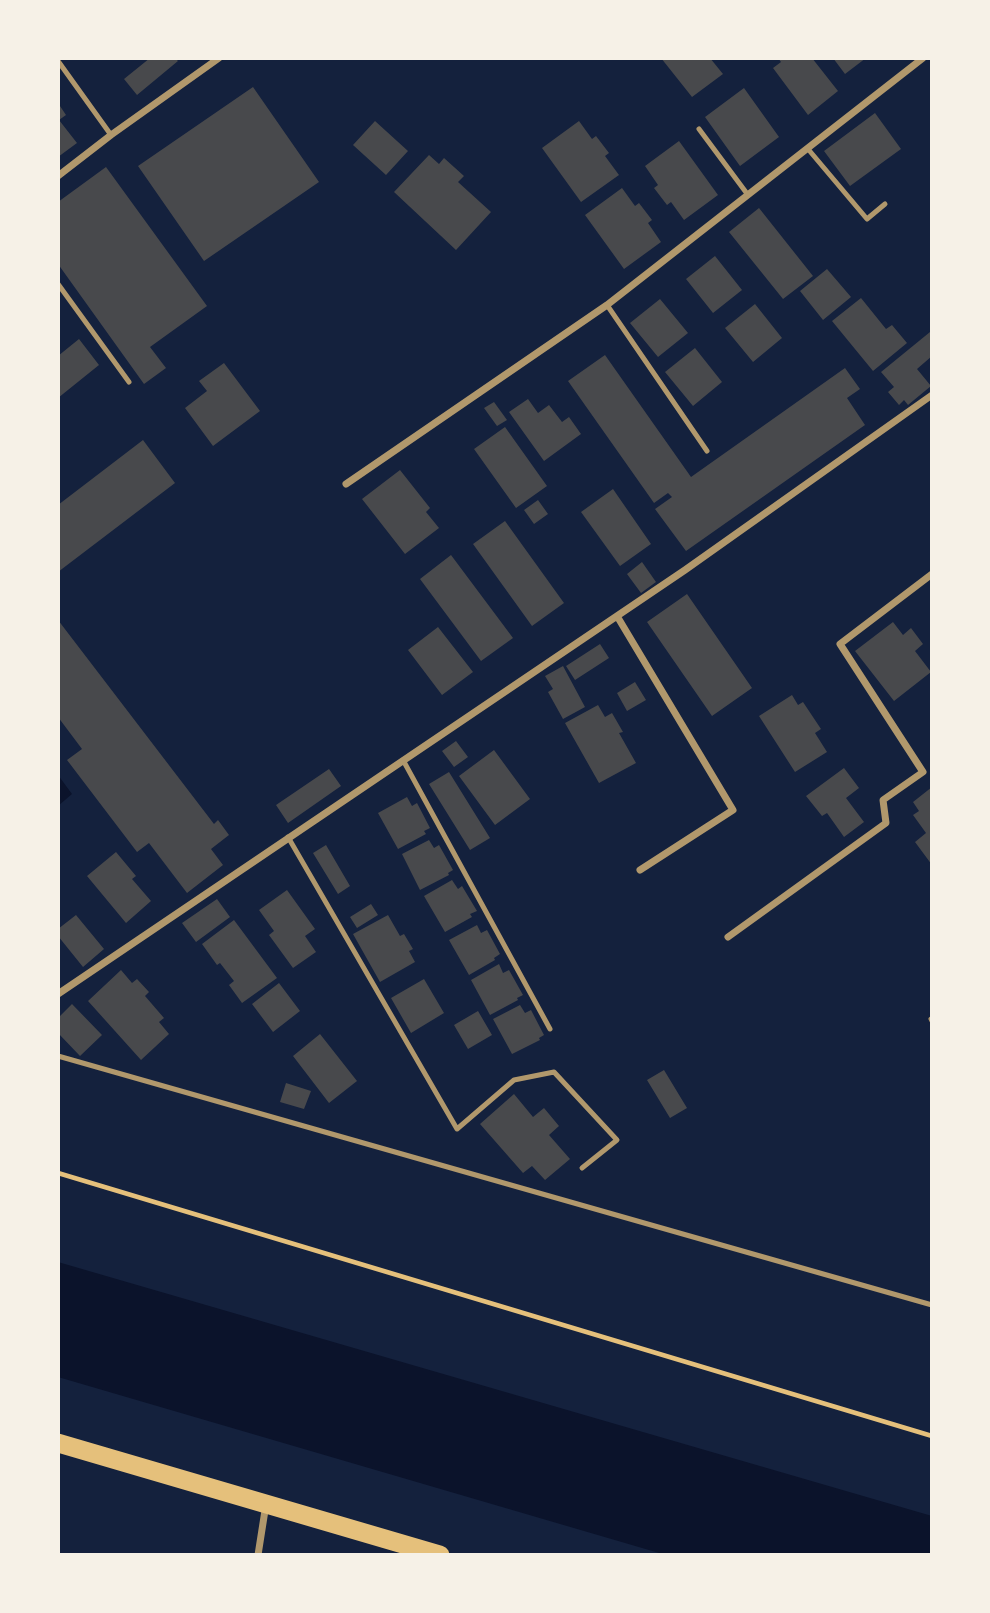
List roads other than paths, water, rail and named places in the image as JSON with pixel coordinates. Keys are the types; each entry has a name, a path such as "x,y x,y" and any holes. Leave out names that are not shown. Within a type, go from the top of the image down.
{"highway":[{"path":"58,1443 440,1555"}],"street":[{"path":"58,176 219,58"},
{"path":"345,484 607,304 923,58"},
{"path":"58,995 742,531 932,395"},
{"path":"728,937 886,823 883,800 923,772 840,643 932,574"},
{"path":"617,616 733,810 640,870"},
{"path":"258,1555 266,1503"}],"lane":[{"path":"58,61 111,135"},
{"path":"699,130 748,195"},
{"path":"808,149 867,219 885,204"},
{"path":"58,284 129,382"},
{"path":"607,304 707,451"},
{"path":"403,760 550,1029"},
{"path":"288,837 457,1129 514,1080 554,1072 617,1140 582,1168"},
{"path":"58,1056 932,1306"}],"water":[{"path":"58,775 72,794 58,806"},
{"path":"58,1262 932,1516 932,1555 666,1555 58,1377"}]}
